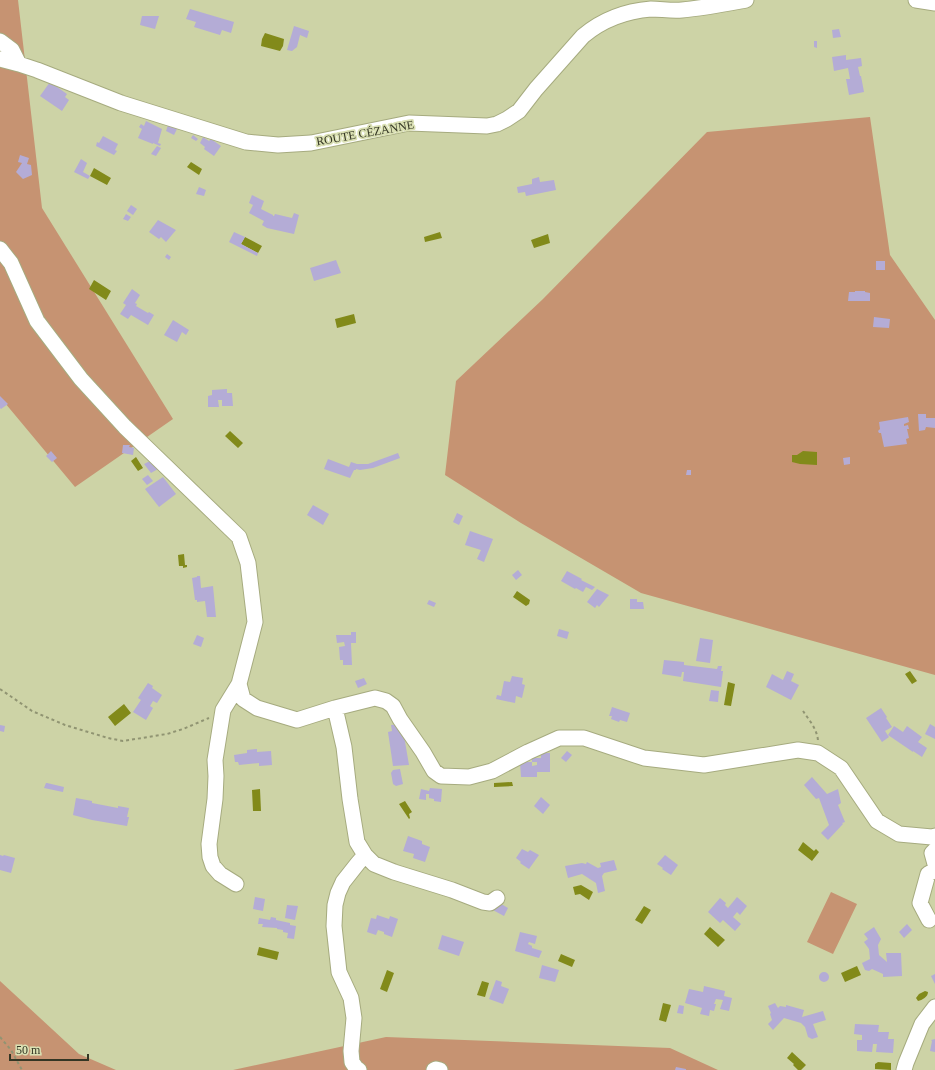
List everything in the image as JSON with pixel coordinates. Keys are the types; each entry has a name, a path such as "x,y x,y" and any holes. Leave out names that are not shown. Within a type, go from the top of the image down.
{"street":[{"name":"ROUTE CÉZANNE","path":"0,59 37,70 121,103 246,142 278,145 311,143 409,124 487,126 497,124 519,111 536,89 583,36 601,24 633,11 652,9 680,10 746,0"},
{"path":"916,0 935,3"},
{"path":"0,41 12,50 19,64"},
{"path":"0,249 11,263 37,321 82,379 125,427 239,537 248,563 255,622 239,684 223,710 215,760 215,799 210,844 210,857 213,866 220,874 236,884"},
{"path":"239,684 243,699 257,708 298,720 335,708 375,698 386,701 393,706 434,771 441,776 469,777 492,771 559,738 584,738 644,758 704,765 798,750 818,753 841,768 877,821 899,834 934,843 932,853 935,864"},
{"path":"335,708 344,747 357,842 365,855 374,864 394,872 483,902 490,903 497,898"},
{"path":"359,1070 352,1062 351,1051 354,1018 351,998 339,972 334,926 335,905 338,893 343,882 365,855"},
{"path":"929,920 920,903 928,874 935,870"},
{"path":"904,1070 922,1024 935,1007"},
{"path":"434,1070 440,1070"}],"path":[{"path":"0,689 32,711 65,725 123,741 167,734 216,716 223,710"},
{"path":"804,711 814,727 818,738 818,753"},
{"path":"0,1037 11,1050 22,1070"}],"shaded area":[{"path":"0,0 18,0 42,208 173,419 75,487 0,397"},
{"path":"265,33 284,39 283,46 280,51 261,46"},
{"path":"870,117 890,255 935,320 935,675 641,593 521,523 445,475 456,381 543,299 707,132"},
{"path":"191,162 202,169 199,175 187,167"},
{"path":"94,168 111,178 107,185 90,176"},
{"path":"440,232 442,238 425,242 424,237"},
{"path":"548,234 550,243 534,248 531,240"},
{"path":"245,237 262,246 258,253 241,244"},
{"path":"94,280 111,291 106,300 89,289"},
{"path":"354,314 356,323 337,328 335,319"},
{"path":"230,431 243,443 238,448 225,436"},
{"path":"803,451 817,452 817,465 792,462 792,455 797,455"},
{"path":"136,457 143,468 138,471 131,461"},
{"path":"184,554 185,565 187,565 187,567 183,568 183,566 179,566 178,555"},
{"path":"517,591 530,600 529,604 526,606 513,597"},
{"path":"910,671 917,681 912,684 905,674"},
{"path":"728,682 735,684 731,706 724,705"},
{"path":"124,704 131,713 115,726 108,717"},
{"path":"512,782 513,786 494,787 494,783"},
{"path":"260,789 261,811 253,811 252,790"},
{"path":"405,801 412,812 409,814 409,819 399,804"},
{"path":"803,842 814,851 816,849 819,852 812,861 798,850"},
{"path":"581,885 593,892 589,900 580,894 575,895 573,887"},
{"path":"831,892 857,904 833,954 807,942"},
{"path":"644,906 651,910 642,924 635,920"},
{"path":"710,927 725,940 718,947 704,934"},
{"path":"259,947 279,952 277,960 257,955"},
{"path":"561,954 575,960 572,967 558,961"},
{"path":"857,966 861,975 845,982 841,973"},
{"path":"387,970 394,973 387,992 380,989"},
{"path":"0,981 79,1054 116,1070 0,1070"},
{"path":"482,981 489,983 485,997 477,995"},
{"path":"925,991 928,992 926,997 918,1001 916,998 919,994"},
{"path":"663,1003 671,1005 666,1022 659,1020"},
{"path":"386,1037 670,1048 718,1070 233,1070"},
{"path":"792,1052 806,1065 801,1070 798,1070 787,1058"},
{"path":"878,1062 891,1063 891,1070 875,1069 875,1064"}],"building":[{"path":"190,9 234,22 231,33 222,30 220,35 194,27 196,22 186,19"},
{"path":"142,16 159,16 155,29 140,25"},
{"path":"294,26 309,31 307,38 300,35 297,47 292,51 287,50"},
{"path":"839,29 841,37 833,38 832,30"},
{"path":"814,41 817,41 817,48 814,47"},
{"path":"846,55 846,60 861,58 862,66 858,67 864,92 849,95 846,79 850,79 848,68 834,71 832,57"},
{"path":"50,82 67,94 65,97 69,100 62,111 40,96"},
{"path":"146,121 162,129 158,143 161,144 160,146 138,138 142,129 139,127 141,124 144,126"},
{"path":"168,125 177,129 174,135 166,131"},
{"path":"193,135 198,139 196,141 191,138"},
{"path":"103,136 118,144 115,150 117,151 114,155 96,146 97,142 99,143"},
{"path":"203,137 209,141 211,139 221,146 214,156 204,149 205,147 200,143"},
{"path":"157,146 161,148 156,156 151,154"},
{"path":"20,155 29,158 27,164 31,165 32,175 23,179 16,172 22,163 18,162"},
{"path":"81,159 87,163 83,172 90,176 88,179 74,172"},
{"path":"539,177 540,182 554,180 556,190 526,196 525,192 518,193 517,187 532,184 532,179"},
{"path":"199,187 206,190 204,196 196,194"},
{"path":"252,195 264,201 261,209 273,216 275,214 292,218 294,213 299,215 294,234 267,228 262,225 264,221 249,213 253,205 249,203"},
{"path":"131,205 137,209 133,215 127,211"},
{"path":"126,214 131,217 128,221 123,219"},
{"path":"158,220 176,230 166,242 161,237 159,239 149,232"},
{"path":"234,232 245,237 241,244 258,253 257,256 229,242"},
{"path":"167,254 171,257 169,260 165,257"},
{"path":"336,260 341,273 314,281 310,268"},
{"path":"876,261 885,261 885,270 876,270"},
{"path":"132,289 140,295 135,303 137,304 136,306 154,315 148,325 131,315 128,319 120,314 126,305 123,303"},
{"path":"865,291 870,293 870,301 848,301 849,292"},
{"path":"874,317 890,319 889,328 873,327"},
{"path":"173,320 189,330 186,335 182,332 177,342 164,335"},
{"path":"227,389 227,393 232,393 233,406 222,406 222,400 218,400 219,407 208,407 208,396 212,395 212,390"},
{"path":"0,396 8,404 1,409 0,408"},
{"path":"918,414 926,414 926,418 935,418 935,428 926,427 925,430 919,431"},
{"path":"908,417 909,422 904,424 904,426 908,425 909,429 907,429 909,438 906,439 907,444 884,447 881,433 878,431 880,429 879,422"},
{"path":"123,445 130,445 129,447 134,448 133,455 122,453"},
{"path":"51,451 57,458 52,462 46,456"},
{"path":"398,453 400,458 373,468 360,470 356,469 350,478 324,469 328,459 349,467 351,462 357,464 368,464"},
{"path":"850,457 850,464 844,465 843,458"},
{"path":"150,461 158,469 151,473 144,464"},
{"path":"687,470 691,470 691,475 686,475"},
{"path":"148,475 153,481 147,485 142,479"},
{"path":"163,477 176,494 159,507 145,489"},
{"path":"313,505 329,514 323,525 307,515"},
{"path":"457,513 463,516 459,525 453,522"},
{"path":"470,531 493,539 484,562 477,559 481,550 465,545"},
{"path":"518,570 522,575 516,580 512,575"},
{"path":"567,571 595,587 592,590 586,587 583,592 561,581"},
{"path":"200,576 201,588 213,586 216,617 207,617 205,601 197,602 197,600 195,600 192,578"},
{"path":"597,589 609,595 599,607 597,605 595,608 587,602"},
{"path":"630,599 637,599 637,602 643,602 644,609 630,609"},
{"path":"429,600 436,603 434,607 427,604"},
{"path":"559,629 569,632 567,639 557,636"},
{"path":"351,632 356,632 356,643 351,643 352,665 343,665 343,660 340,660 339,647 345,646 344,642 337,643 336,635 351,635"},
{"path":"197,635 204,638 201,647 193,644"},
{"path":"700,638 713,640 710,663 696,661"},
{"path":"664,660 684,662 684,665 717,669 718,666 722,666 721,671 723,671 721,687 683,681 684,672 682,672 681,677 662,674"},
{"path":"787,671 794,674 791,681 799,685 791,700 766,687 772,674 783,680"},
{"path":"512,676 523,678 522,684 525,685 522,698 516,696 515,703 496,699 497,695 501,696 504,681 510,682"},
{"path":"364,678 367,684 358,688 355,681"},
{"path":"148,683 162,695 157,703 153,701 150,706 153,708 146,720 133,712 141,700 138,698"},
{"path":"711,690 719,691 718,702 709,701"},
{"path":"612,707 630,713 627,722 620,720 619,722 611,719 612,716 609,716"},
{"path":"881,708 892,727 885,731 889,737 882,742 866,718"},
{"path":"402,724 409,765 393,766 388,732 392,731 391,725"},
{"path":"930,724 935,727 935,739 925,734"},
{"path":"0,725 5,726 4,732 0,731"},
{"path":"894,726 903,732 907,726 922,737 918,742 927,748 922,757 888,735"},
{"path":"257,749 257,752 271,751 272,765 259,766 259,763 239,765 238,762 235,762 234,755 247,753 247,750"},
{"path":"567,751 572,755 566,762 561,758"},
{"path":"541,753 550,753 550,772 537,772 537,777 521,777 520,762 532,762 532,758 541,758","holes":["532,762 537,762 537,765 532,766"]},
{"path":"400,769 403,784 396,786 393,784 391,773 393,770"},
{"path":"812,777 827,794 838,789 841,803 838,805 845,822 842,823 843,824 828,840 821,833 829,825 819,798 816,799 804,785"},
{"path":"46,783 64,787 63,792 44,788"},
{"path":"430,788 442,789 441,802 434,801 434,799 429,798 429,794 426,794 426,800 419,799 421,789 429,791"},
{"path":"541,797 550,805 543,814 534,806"},
{"path":"76,798 118,808 118,806 129,808 127,826 73,815"},
{"path":"408,836 422,841 422,844 430,847 425,862 413,858 414,854 403,851"},
{"path":"522,849 528,852 530,850 539,855 529,869 520,863 521,862 516,858"},
{"path":"0,855 15,858 11,873 0,870"},
{"path":"665,855 678,865 671,875 657,864"},
{"path":"614,860 617,870 604,873 602,876 605,891 598,893 596,883 582,874 568,878 565,866 582,863 586,864 587,862 598,868 601,867 600,863"},
{"path":"255,897 265,899 263,911 253,909"},
{"path":"737,897 747,906 740,915 737,912 733,917 741,924 735,931 723,920 720,923 708,912 720,898 726,903 725,905 728,908"},
{"path":"496,901 508,908 504,916 491,909"},
{"path":"287,905 298,906 295,920 285,918"},
{"path":"377,915 389,919 390,916 398,919 392,937 378,930 376,935 367,932 371,918 376,919"},
{"path":"271,917 296,926 294,939 287,938 288,933 283,932 283,930 262,927 263,924 258,924 259,918 270,920"},
{"path":"907,924 912,930 904,938 899,932"},
{"path":"874,927 881,939 878,945 879,955 887,962 886,953 901,953 902,976 883,977 883,974 872,969 869,971 865,970 862,963 870,959 869,949 864,942 868,939 864,934"},
{"path":"520,932 537,936 535,944 529,942 528,944 532,946 532,948 542,951 539,958 515,951"},
{"path":"442,935 464,942 459,956 438,949"},
{"path":"542,965 559,970 555,982 539,978"},
{"path":"824,972 829,977 824,982 819,977"},
{"path":"935,974 935,984 931,976"},
{"path":"496,980 502,982 501,986 509,989 503,1004 489,999"},
{"path":"704,986 725,991 724,996 732,998 729,1011 720,1009 723,1000 716,999 714,1011 710,1010 709,1016 700,1014 702,1008 685,1003 689,989 703,992"},
{"path":"775,1003 778,1008 780,1006 786,1007 786,1005 804,1010 802,1017 823,1011 826,1020 813,1024 818,1037 812,1039 808,1037 805,1027 801,1023 784,1018 773,1030 768,1024 772,1020 768,1006"},
{"path":"679,1005 684,1006 683,1014 677,1013"},
{"path":"855,1024 879,1025 878,1032 889,1032 888,1039 894,1039 893,1053 876,1052 877,1044 873,1044 872,1052 857,1051 857,1040 862,1040 862,1035 854,1034"},
{"path":"935,1039 935,1052 930,1051 931,1040"},
{"path":"676,1067 686,1069 686,1070 675,1070"}]}
